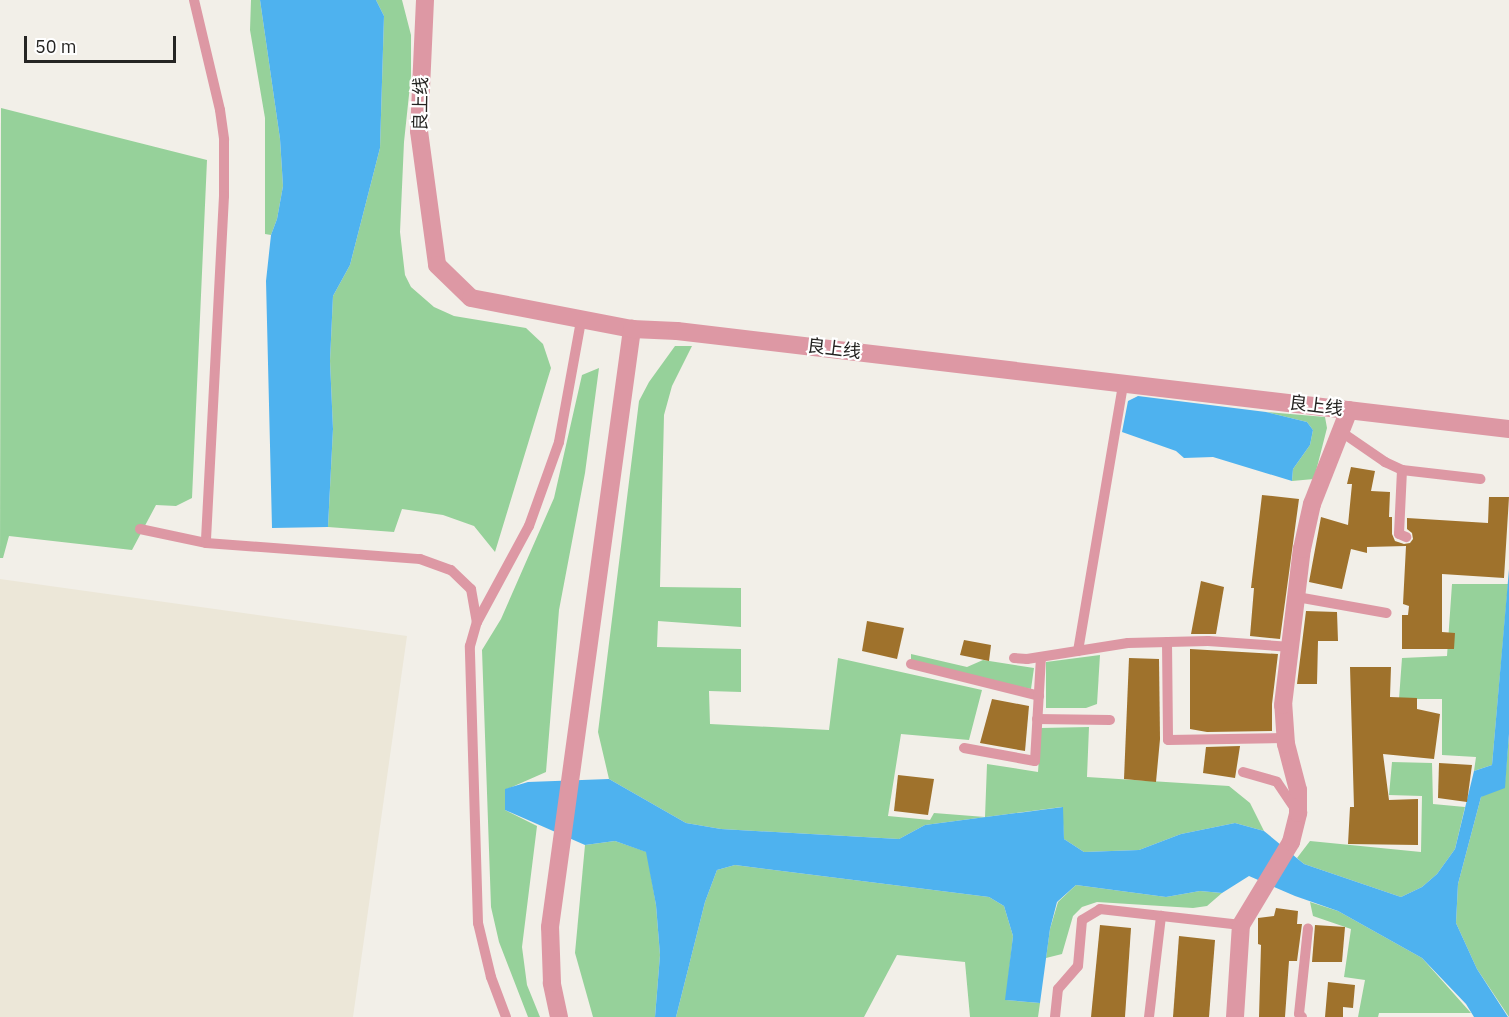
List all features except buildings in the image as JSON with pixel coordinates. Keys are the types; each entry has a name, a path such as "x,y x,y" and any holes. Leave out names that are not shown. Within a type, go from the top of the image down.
{"street":[{"name":"良上线","path":"424,0 419,131 437,265 471,298 632,329 677,331 1509,429"},
{"path":"559,1017 552,983 550,927 632,329"},
{"path":"1235,1017 1241,925 1291,842 1298,813 1298,790 1285,738 1284,705 1296,597 1302,549 1312,504 1348,410"}],"lane":[{"path":"194,0 220,110 224,140 224,196 206,543"},
{"path":"506,1017 491,976 478,923 470,646 477,622 530,526 555,453 581,321"},
{"path":"1078,651 1123,384"},
{"path":"1340,431 1385,462 1402,470 1480,479"},
{"path":"1402,470 1399,534 1406,537"},
{"path":"140,529 206,543 420,559 450,570 471,589 477,622"},
{"path":"1296,597 1387,613"},
{"path":"1014,658 1041,657 1128,644 1167,642 1208,641 1291,646"},
{"path":"1167,642 1168,740 1285,738"},
{"path":"964,748 1035,761 1041,657"},
{"path":"911,664 1039,696"},
{"path":"1037,719 1110,720"},
{"path":"1244,771 1277,782 1298,813"},
{"path":"1055,1017 1058,988 1078,966 1082,920 1100,909 1241,925"},
{"path":"1149,1017 1161,916"},
{"path":"1302,1017 1299,1014 1308,928"}],"shaded area":[{"path":"0,579 407,636 353,1017 0,1017"}],"green space":[{"path":"251,0 260,0 280,139 283,186 277,219 271,235 265,234 265,118 250,30"},
{"path":"376,0 402,0 411,35 411,76 404,142 400,232 405,275 411,287 434,307 454,316 526,328 543,344 551,368 495,552 474,526 443,515 402,509 394,532 328,527 333,429 330,361 333,296 350,265 380,148 384,16"},
{"path":"1,108 207,160 192,498 176,506 156,505 132,550 9,536 3,558 0,558"},
{"path":"675,346 692,346 672,386 664,415 660,587 741,588 741,627 658,621 657,647 741,649 741,692 709,691 710,724 829,730 838,658 982,690 969,740 901,734 888,816 930,820 934,813 985,817 987,764 1038,772 1041,728 1089,727 1087,777 1229,786 1250,803 1264,831 1235,823 1181,834 1139,850 1084,852 1064,839 1062,807 925,825 899,839 721,829 686,823 609,779 598,732 639,401 649,382"},
{"path":"599,368 585,473 559,610 546,772 505,790 505,810 537,826 522,947 527,985 540,1017 528,1017 499,942 491,907 482,650 501,619 554,498 582,375"},
{"path":"1266,412 1325,417 1327,428 1314,479 1292,481 1293,469 1310,445 1313,430 1307,422"},
{"path":"1452,584 1508,584 1492,765 1474,771 1476,757 1442,755 1442,699 1399,699 1402,658 1447,656"},
{"path":"911,654 967,667 983,660 1034,668 1031,689 911,664"},
{"path":"1100,655 1097,704 1086,708 1046,708 1046,662"},
{"path":"1509,734 1509,1017 1477,969 1456,923 1458,884 1481,797 1505,781"},
{"path":"1392,762 1432,763 1433,804 1465,807 1455,849 1437,874 1422,887 1401,897 1304,864 1297,858 1310,841 1421,852 1422,796 1389,795"},
{"path":"615,841 647,852 656,905 660,955 655,1017 593,1017 575,953 585,845"},
{"path":"735,865 989,897 1004,906 1013,936 1006,1000 1040,1003 1038,1017 970,1017 965,962 897,955 864,1017 676,1017 705,902 717,870"},
{"path":"1076,885 1166,897 1200,891 1222,893 1207,906 1193,908 1097,902 1082,907 1073,916 1062,954 1046,958 1050,929 1058,902"},
{"path":"1310,902 1338,911 1422,958 1471,1013 1379,1013 1378,1017 1358,1017 1365,980 1344,977 1351,929 1313,916"}],"water":[{"path":"260,0 376,0 384,16 380,148 350,265 333,296 330,361 333,429 328,527 272,528 266,281 271,235 277,219 283,186 280,139"},
{"path":"1138,396 1266,412 1307,422 1313,430 1310,445 1293,469 1292,481 1213,457 1184,458 1176,451 1122,432 1128,401"},
{"path":"1509,569 1509,734 1505,788 1481,797 1458,884 1456,923 1477,969 1508,1017 1474,1017 1466,1004 1422,958 1338,911 1249,876 1222,893 1200,891 1166,897 1076,885 1057,902 1050,929 1040,1003 1005,1000 1013,936 1004,906 989,897 735,865 717,870 705,902 676,1017 655,1017 660,955 656,905 646,852 615,841 585,845 505,810 505,789 528,782 609,779 686,823 721,829 899,839 925,825 1063,807 1064,839 1084,852 1139,850 1181,834 1235,823 1264,831 1304,864 1401,897 1422,887 1437,874 1455,849 1474,771 1492,765"}]}
